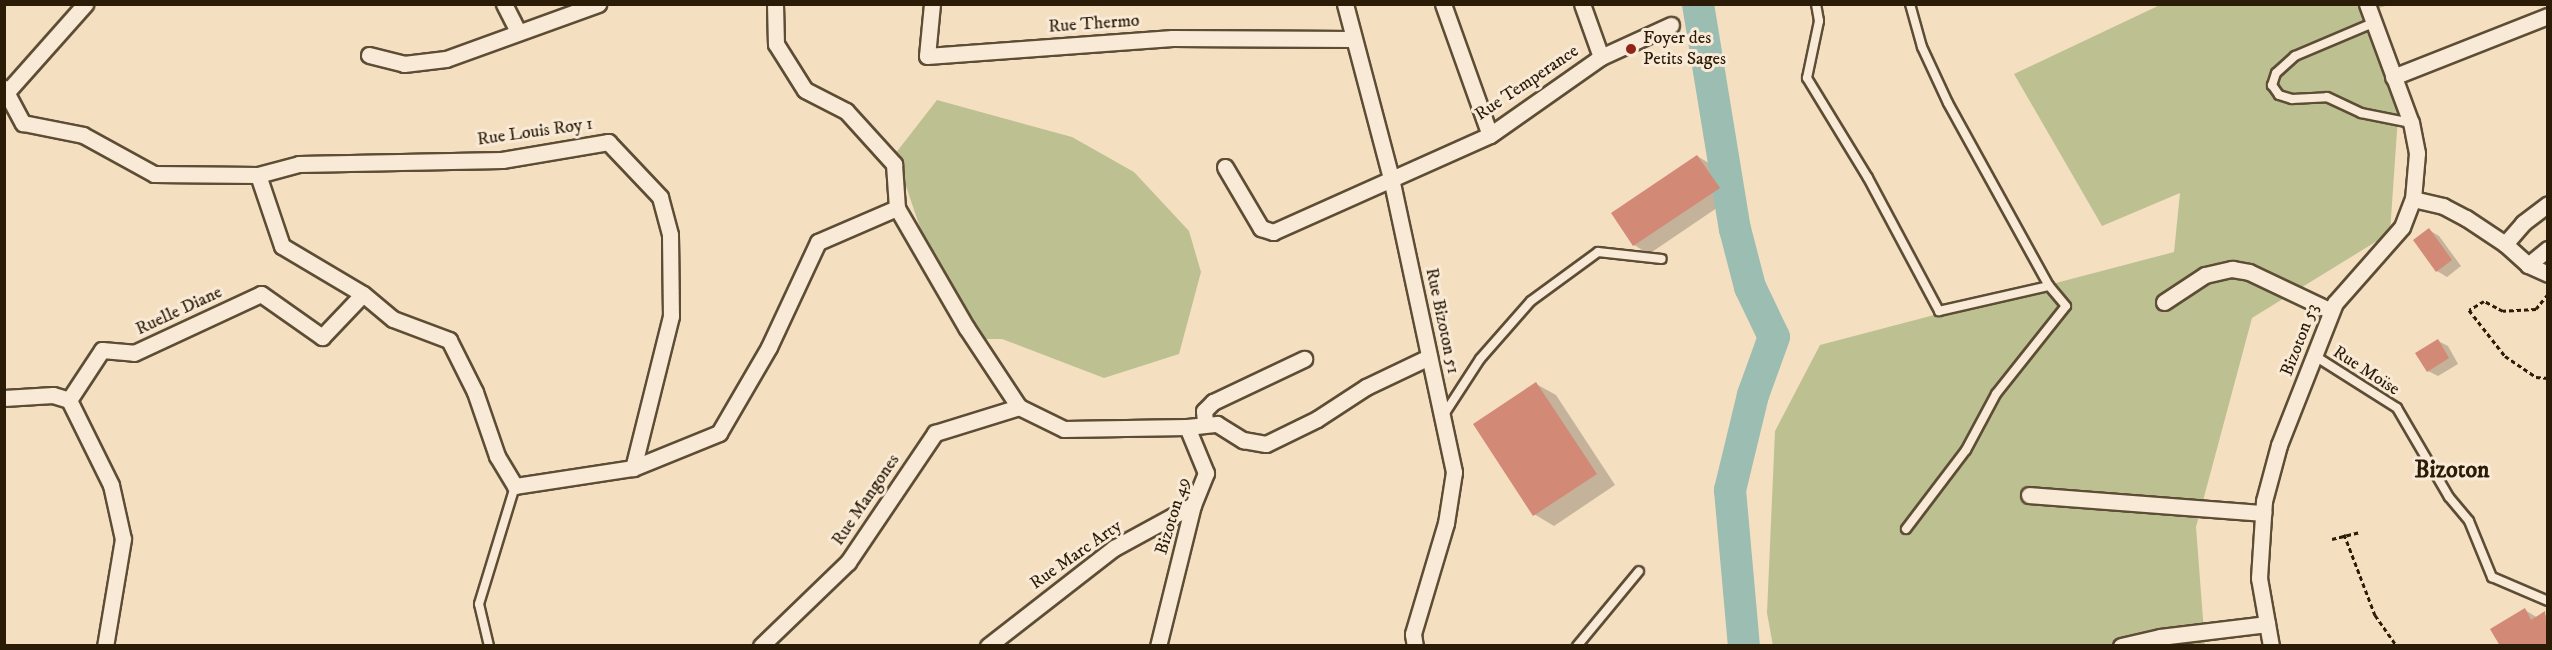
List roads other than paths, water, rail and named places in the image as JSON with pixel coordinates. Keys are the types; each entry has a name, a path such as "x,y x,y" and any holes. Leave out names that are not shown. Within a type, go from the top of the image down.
{"street":[{"path":"6,90 85,4"},
{"path":"504,4 518,31"},
{"path":"369,55 404,64 446,59 518,31 598,4"},
{"path":"775,4 776,44 805,90 846,111 894,164 897,208 966,327 1019,407 1064,429 1187,427 1205,422 1217,424 1244,440 1266,444 1317,419 1366,387 1429,357"},
{"name":"Rue Thermo","path":"932,4 927,56 1173,38 1352,39"},
{"path":"1443,4 1490,135"},
{"name":"Rue Temperance","path":"1225,168 1267,232 1490,135 1601,57 1582,4"},
{"name":"Bizoton 53","path":"2271,645 2259,578 2263,513 2279,445 2331,311 2366,265 2402,228 2414,199 2417,153 2411,123 2367,4"},
{"name":"Rue Bizoton 51","path":"1347,5 1352,39 1391,178 1454,472 1446,523 1413,634 1415,645"},
{"path":"2393,77 2547,15"},
{"path":"1601,57 1671,26"},
{"name":"Rue Louis Roy 1","path":"6,90 23,123 83,135 154,174 258,175 299,164 502,160 608,142 660,197 670,235 670,316 633,468"},
{"path":"258,175 282,246 363,294 393,319 449,340 475,392 497,456 515,486 633,468 719,433 769,347 818,242 897,208"},
{"path":"2414,199 2443,206 2505,244 2528,265 2547,274"},
{"path":"2505,244 2523,223 2547,204"},
{"path":"2528,265 2547,249"},
{"path":"2164,302 2205,275 2232,268 2249,272 2331,311"},
{"name":"Ruelle Diane","path":"69,400 102,350 134,353 261,294 322,337 363,294"},
{"path":"1205,422 1204,411 1213,402 1304,359"},
{"path":"4,398 53,395 69,400 111,485 123,539 105,645"},
{"name":"Rue Mangones","path":"760,645 848,562 935,433 1019,407"},
{"name":"Bizoton 49","path":"1158,645 1193,505 1206,473 1187,427"},
{"path":"2029,495 2263,513"},
{"name":"Rue Marc Arty","path":"988,645 1114,548 1193,505"},
{"path":"2121,645 2160,637 2267,624"}],"lane":[{"path":"1816,4 1819,21 1807,78 1868,178 1939,312 2049,286"},
{"path":"1906,529 1966,450 1996,394 2066,306 2049,286 1948,103 1922,47 1910,4"},
{"path":"2373,23 2295,56 2276,73 2272,85 2279,95 2292,99 2327,97 2361,113 2411,123"},
{"path":"1442,417 1480,359 1531,301 1598,252 1662,259"},
{"name":"Rue Moïse","path":"2315,356 2397,408 2449,497 2469,521 2492,577 2547,601"},
{"path":"489,645 479,604 515,486"},
{"path":"1577,645 1639,571"}],"waterway":[{"path":"1698,4 1735,229 1750,287 1774,337 1753,395 1730,490 1744,646"}],"place":[{"name":"Foyer des Petits Sages","path":"1631,49"}],"district":[{"name":"Bizoton","path":"2452,471"}]}
